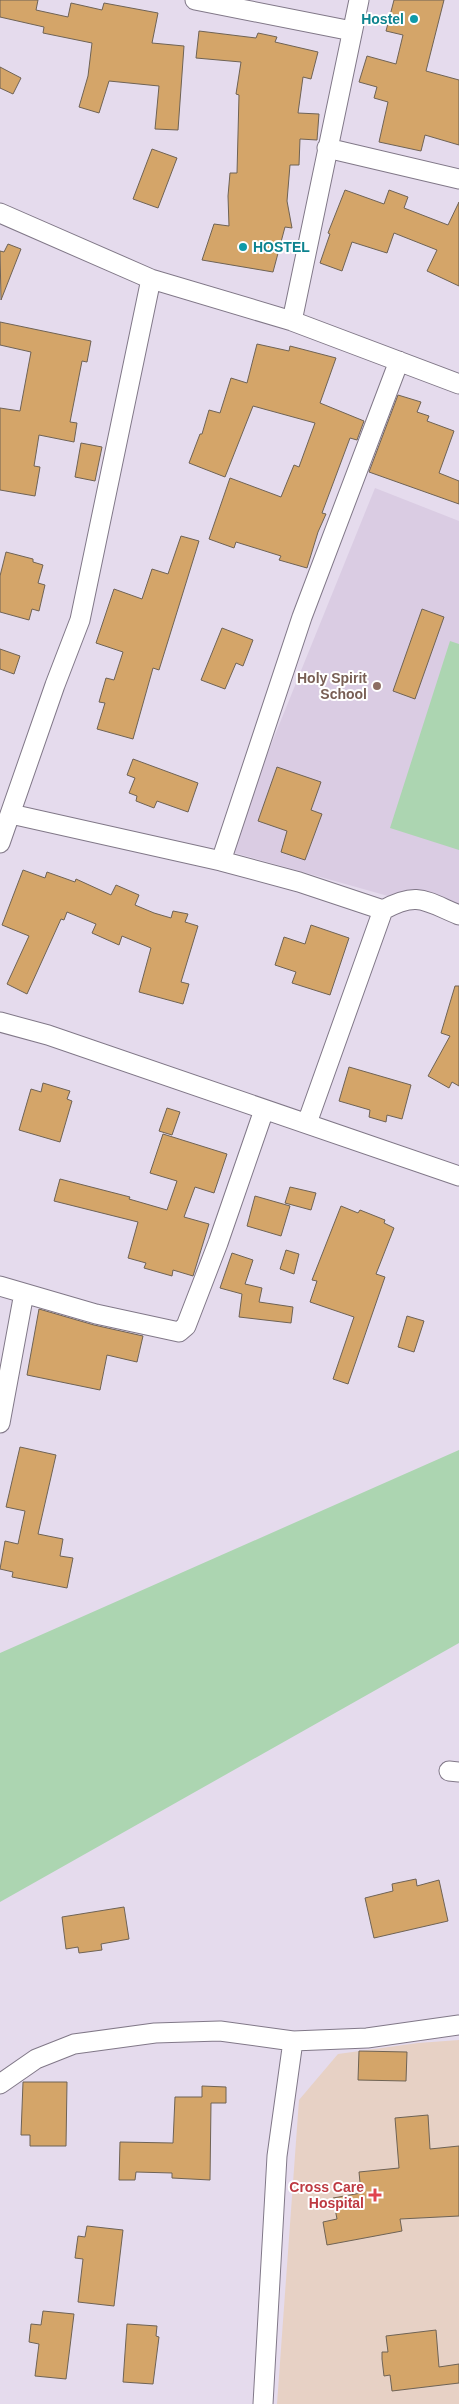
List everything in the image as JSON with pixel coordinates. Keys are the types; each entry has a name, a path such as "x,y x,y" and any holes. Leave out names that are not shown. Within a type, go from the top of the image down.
{"street":[{"path":"195,0 352,31"},
{"path":"292,321 359,0"},
{"path":"327,148 459,179"},
{"path":"0,214 150,279 292,321 459,384"},
{"path":"0,843 55,685 80,620 150,279"},
{"path":"220,861 302,618 399,361"},
{"path":"11,814 220,861 299,882 383,910"},
{"path":"307,1123 383,910 396,903 415,898 459,915"},
{"path":"0,1022 48,1035 459,1176"},
{"path":"0,1286 96,1314 178,1332 186,1326 190,1317 264,1110"},
{"path":"0,1423 24,1294"},
{"path":"0,2084 36,2059 74,2044 155,2033 220,2030 293,2041 367,2038 459,2025"},
{"path":"263,2404 277,2156 293,2041"}],"shaded area":[{"name":"Holy Spirit School","path":"375,488 459,521 459,916 228,851"},
{"name":"Cross Care Hospital","path":"459,2040 459,2404 277,2404 299,2100 338,2054 418,2043"}],"green space":[{"path":"450,641 459,644 459,850 390,828"},
{"path":"459,1450 459,1643 0,1902 0,1653"}],"building":[{"path":"0,0 38,0 36,10 68,17 71,3 102,10 104,3 158,13 152,43 184,46 178,130 155,129 159,86 109,81 99,113 79,107 88,76 92,43 43,33 44,27 0,17"},
{"path":"394,0 444,0 426,71 459,80 459,145 425,135 421,151 379,142 388,102 374,98 377,87 359,82 367,56 396,64 403,35 386,31"},
{"path":"199,31 256,38 258,33 277,37 275,42 318,52 311,79 303,77 298,113 319,114 317,140 300,139 299,165 290,165 287,201 292,228 285,227 273,272 202,260 214,224 229,226 228,196 230,173 237,173 239,95 236,94 241,62 196,58"},
{"path":"0,67 21,78 13,94 0,88"},
{"path":"152,149 177,158 158,208 133,199"},
{"path":"345,190 384,204 389,190 408,197 404,208 448,225 459,202 459,286 427,271 437,250 394,233 387,253 352,242 342,271 320,263 330,234 328,233"},
{"path":"8,244 21,249 1,300 0,251 4,252"},
{"path":"0,322 91,341 87,362 82,361 70,422 77,423 74,442 39,435 34,466 40,467 35,496 0,490 0,408 20,411 31,352 0,345"},
{"path":"257,344 289,351 290,346 336,358 320,403 364,421 357,440 350,438 322,513 326,514 318,532 307,568 279,560 281,556 236,542 234,548 209,539 230,478 281,497 294,465 299,467 315,423 253,406 225,477 189,463 200,434 202,434 209,410 220,413 231,378 247,383"},
{"path":"398,395 421,402 417,412 429,416 427,421 454,431 439,473 459,481 459,504 369,472"},
{"path":"81,443 102,447 95,481 75,477"},
{"path":"181,536 199,541 159,670 153,668 133,739 97,729 105,703 99,702 106,678 114,680 123,652 96,643 114,589 142,599 152,569 168,574"},
{"path":"6,552 33,559 33,562 43,565 38,583 45,585 39,611 32,609 29,620 0,612 0,576"},
{"path":"422,609 444,617 415,699 393,691"},
{"path":"222,628 253,640 243,666 236,663 225,689 201,680"},
{"path":"0,649 20,656 14,674 0,669"},
{"path":"133,759 198,783 188,812 157,801 154,808 136,801 137,796 129,793 135,778 127,775"},
{"path":"277,767 321,782 311,810 322,814 305,860 281,852 287,831 258,821"},
{"path":"23,870 45,878 47,872 75,882 76,879 111,895 116,885 139,895 135,905 154,913 171,918 173,911 188,914 185,922 198,926 181,982 189,984 183,1004 139,992 151,948 122,936 119,945 92,933 96,924 67,912 64,920 61,919 27,994 7,984 29,936 2,925"},
{"path":"311,925 349,938 330,995 292,983 296,972 275,965 284,937 305,944"},
{"path":"455,986 459,986 459,1086 452,1082 449,1088 428,1076 450,1036 441,1033"},
{"path":"349,1067 411,1085 402,1119 387,1115 386,1122 369,1117 370,1110 339,1101"},
{"path":"43,1083 70,1091 67,1099 72,1101 60,1142 19,1130 31,1089 41,1092"},
{"path":"167,1108 180,1112 172,1135 159,1131"},
{"path":"163,1134 227,1154 214,1193 195,1187 184,1217 209,1224 193,1276 173,1270 172,1276 144,1268 146,1263 128,1258 138,1222 54,1201 60,1179 130,1197 129,1199 167,1210 177,1181 150,1173"},
{"path":"290,1187 316,1193 311,1210 285,1203"},
{"path":"255,1196 290,1206 281,1236 247,1226"},
{"path":"341,1206 358,1213 360,1210 385,1220 384,1223 394,1228 376,1274 385,1277 348,1384 333,1379 354,1317 310,1302 317,1281 312,1280"},
{"path":"286,1250 299,1254 294,1274 280,1269"},
{"path":"232,1253 253,1260 245,1284 262,1288 259,1302 293,1307 291,1323 239,1317 242,1294 220,1288"},
{"path":"39,1309 94,1325 143,1336 137,1362 107,1355 100,1390 27,1375"},
{"path":"407,1316 424,1321 414,1352 398,1347"},
{"path":"20,1447 56,1455 38,1534 63,1539 60,1556 73,1558 67,1588 12,1577 13,1572 0,1569 5,1541 18,1544 25,1511 6,1507"},
{"path":"416,1879 417,1886 439,1880 448,1921 374,1938 365,1898 393,1891 392,1884"},
{"path":"124,1907 129,1939 101,1944 102,1950 79,1953 78,1947 66,1949 62,1917"},
{"path":"359,2051 407,2052 406,2081 358,2080"},
{"path":"23,2082 67,2082 66,2146 30,2146 30,2135 21,2135"},
{"path":"202,2086 226,2087 226,2103 211,2103 210,2180 172,2178 172,2173 136,2172 135,2180 119,2180 120,2142 173,2143 175,2097 202,2097"},
{"path":"428,2115 430,2149 459,2146 459,2216 400,2219 402,2231 327,2245 323,2222 337,2219 333,2198 361,2193 359,2172 399,2168 395,2118"},
{"path":"87,2226 123,2230 114,2306 78,2302 83,2259 75,2258 78,2236 85,2237"},
{"path":"43,2311 74,2314 66,2379 35,2376 39,2344 29,2342 31,2324 41,2325"},
{"path":"127,2324 157,2326 156,2336 159,2337 153,2384 123,2382"},
{"path":"436,2330 439,2367 459,2364 459,2383 392,2391 390,2375 384,2376 382,2359 382,2352 388,2352 386,2336"}],"place":[{"name":"Hostel","path":"414,19"},
{"name":"HOSTEL","path":"243,247"},
{"name":"Holy Spirit School","path":"377,686"},
{"name":"Cross Care Hospital","path":"375,2195"}]}
